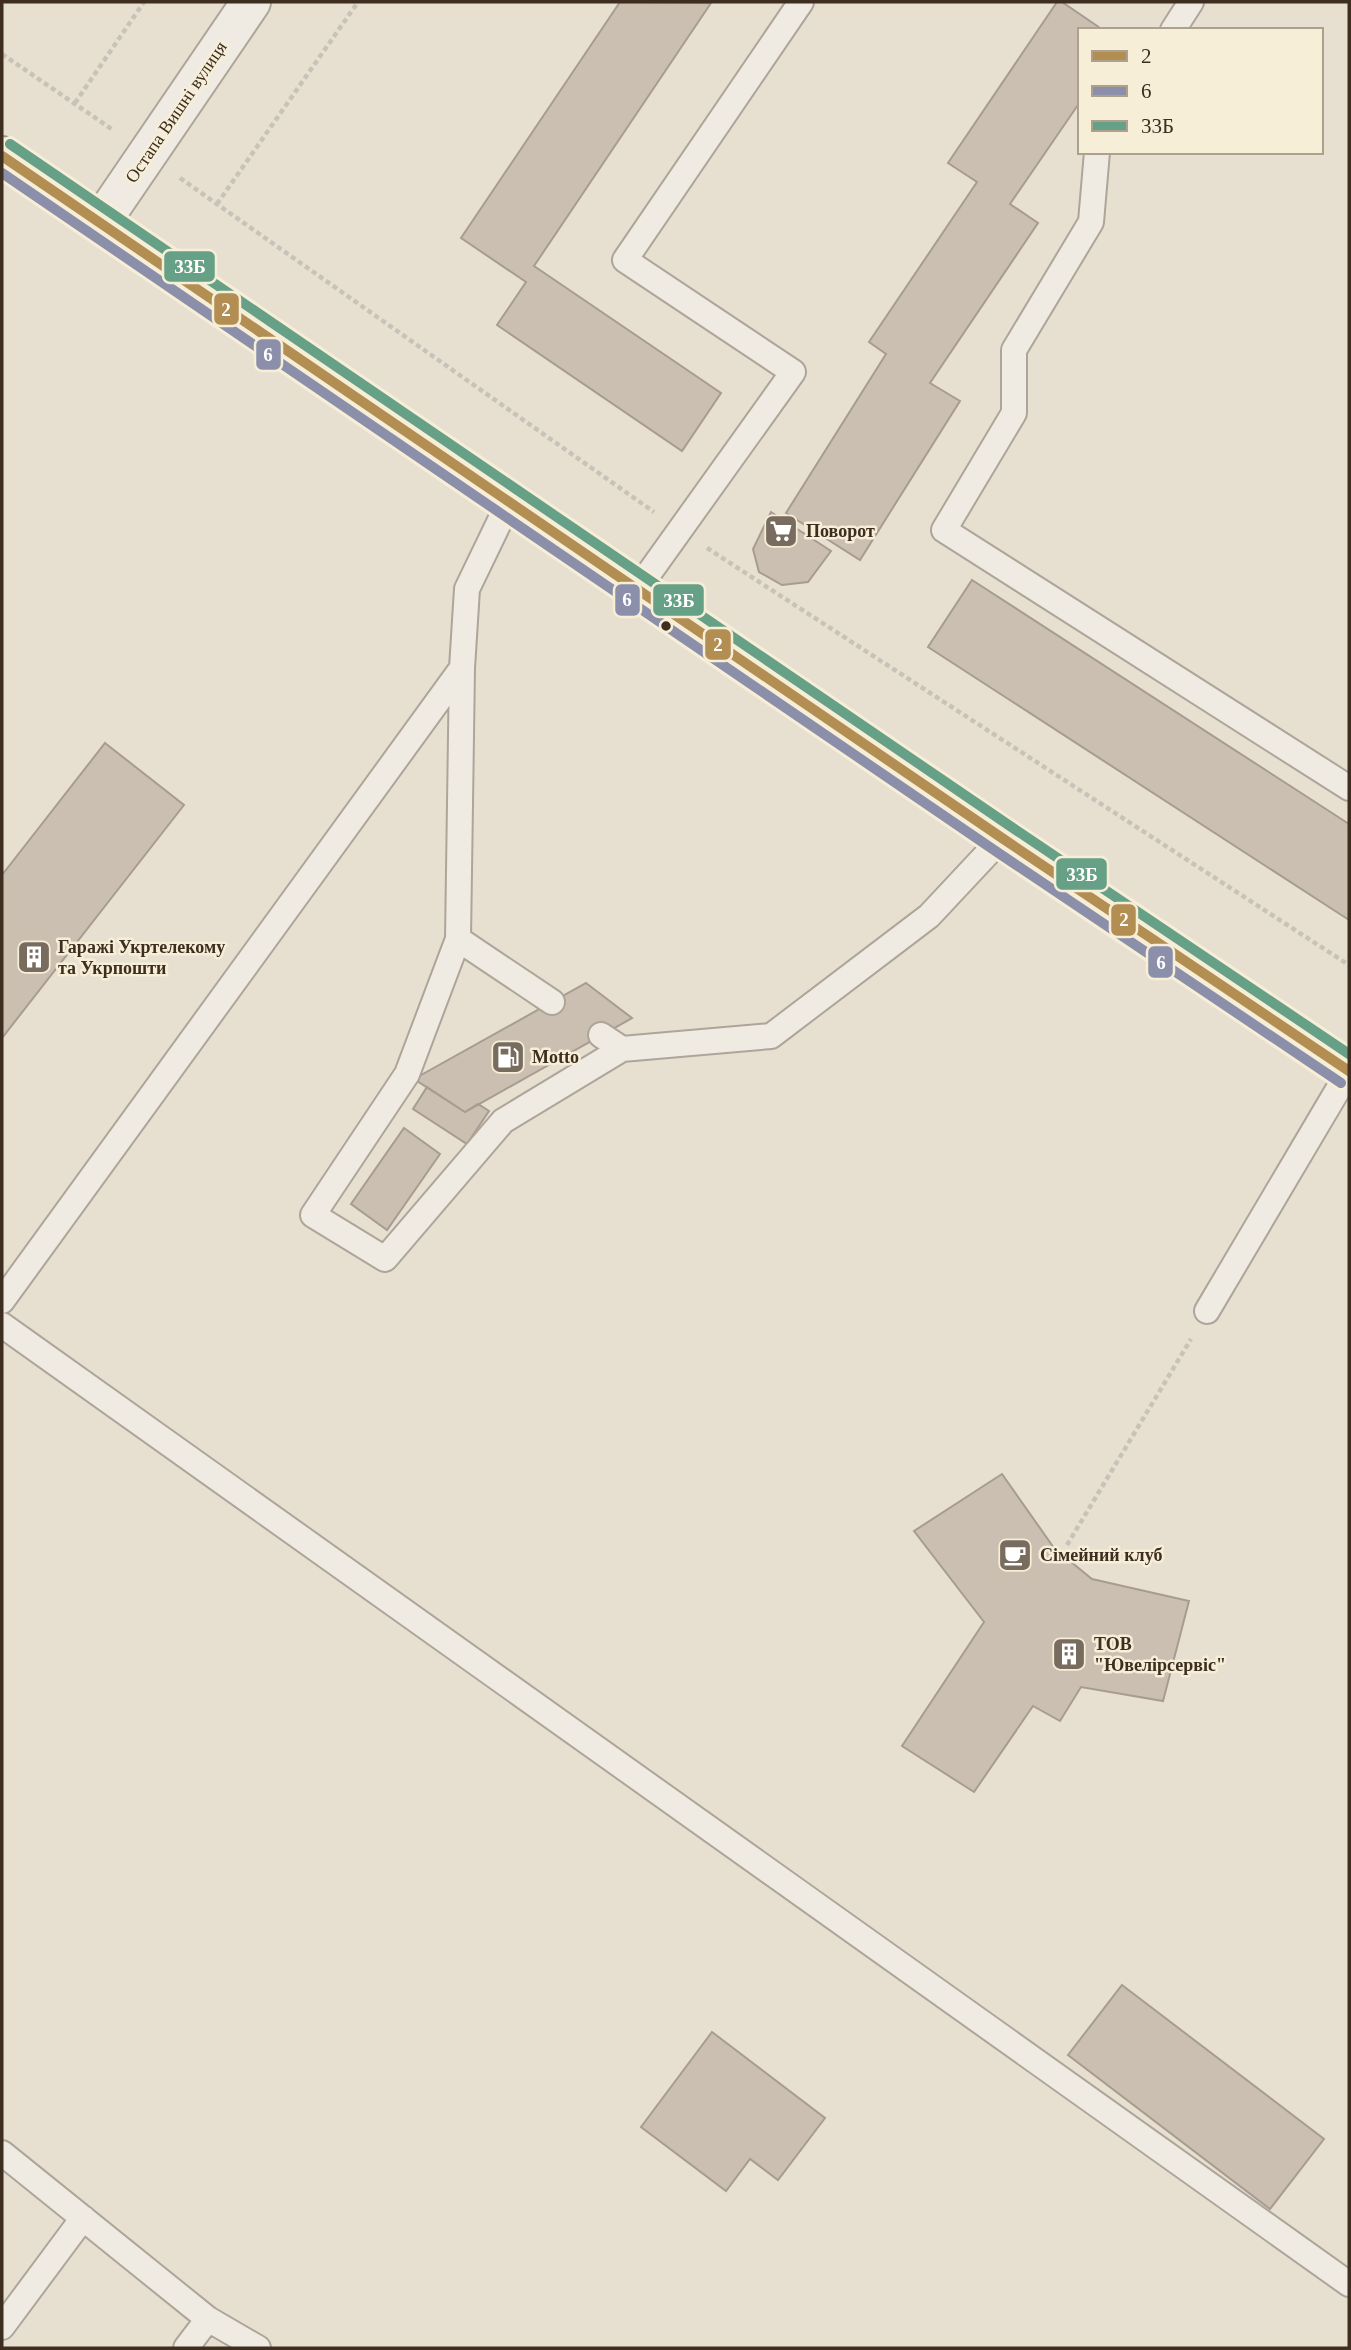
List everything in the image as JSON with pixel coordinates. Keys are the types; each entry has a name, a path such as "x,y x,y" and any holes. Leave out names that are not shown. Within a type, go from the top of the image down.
{"street":[{"name":"Остапа Вишні вулиця","path":"100,222 251,2"},
{"path":"2,156 1002,838 1349,1071"}],"lane":[{"path":"637,590 793,372 625,260 801,2"},
{"path":"1174,28 1191,2"},
{"path":"1097,154 1091,222 1014,350 1014,413 944,530 1349,788"},
{"path":"509,502 467,589 462,668 458,939 407,1074 313,1215 385,1259 503,1121 622,1049 771,1036 929,916 1002,838"},
{"path":"2,1301 462,668"},
{"path":"458,939 552,1002"},
{"path":"601,1035 622,1049"},
{"path":"1207,1311 1349,1071"},
{"path":"2,1325 1349,2284"},
{"path":"2,2153 208,2319 258,2348"},
{"path":"2,2327 83,2218"},
{"path":"186,2348 208,2319"}],"path":[{"path":"75,103 144,2"},
{"path":"218,204 358,2"},
{"path":"1067,1545 1207,1311"}],"building":[{"path":"620,2 711,3 534,266 721,393 682,451 497,325 526,282 461,238"},
{"path":"1057,2 1062,2 1100,28 1078,28 1078,105 1010,204 1038,223 930,383 960,401 860,560 786,513 886,354 869,342 977,182 948,163"},
{"name":"Поворот","path":"771,512 831,551 808,582 782,585 759,572 753,549"},
{"path":"972,580 1349,824 1349,920 928,647"},
{"name":"Гаражі Укртелекому та Укрпошти","path":"105,743 184,805 2,1038 2,875"},
{"name":"Motto","path":"586,983 632,1018 465,1112 414,1079"},
{"path":"427,1087 465,1112 478,1104 489,1111 467,1144 413,1109"},
{"path":"404,1128 440,1154 387,1230 351,1204"},
{"name":"ТОВ \"Ювелірсервіс\"","path":"1002,1474 1054,1548 1092,1579 1189,1601 1163,1701 1081,1687 1060,1721 1033,1706 974,1792 902,1746 984,1622 914,1531"},
{"path":"1122,1985 1324,2139 1270,2209 1068,2055"},
{"path":"712,2032 825,2118 778,2180 750,2159 726,2191 641,2127"}],"transit line":[{"name":"33Б","path":"10,144 1349,1054"},
{"name":"2","path":"2,156 1002,838 1349,1071"},
{"name":"6","path":"2,173 994,850 1341,1083"}],"place":[{"name":"Поворот","path":"781,531"},
{"name":"Гаражі Укртелекому та Укрпошти","path":"34,957"},
{"name":"Motto","path":"508,1057"},
{"name":"Сімейний клуб","path":"1015,1555"},
{"name":"ТОВ \"Ювелірсервіс\"","path":"1069,1654"}]}
